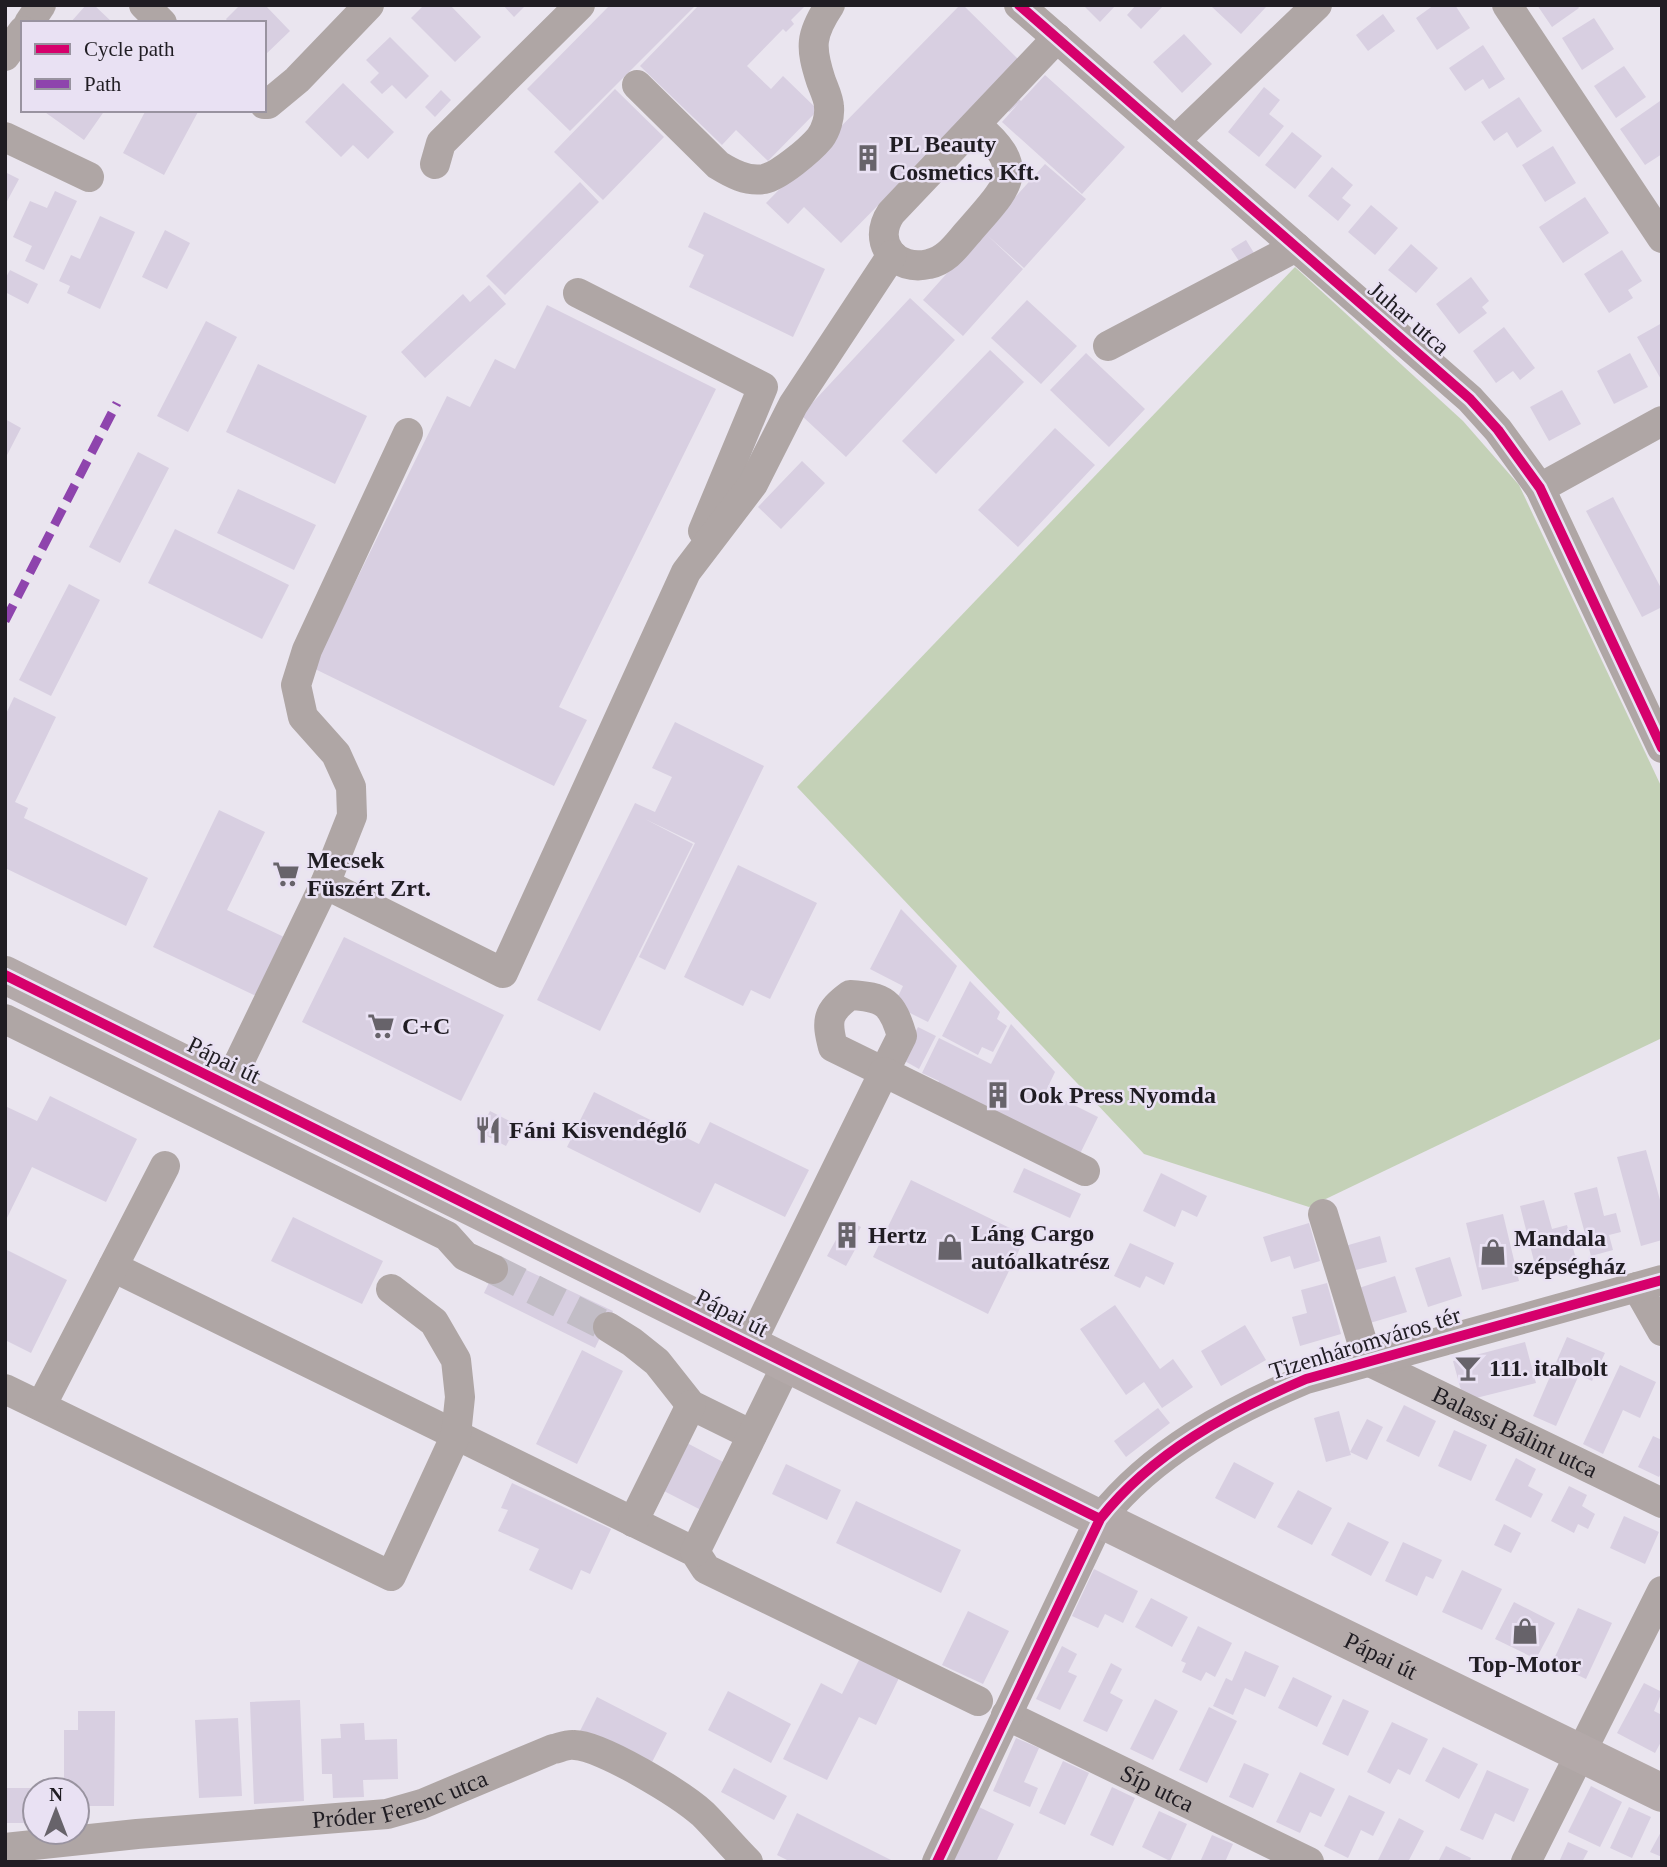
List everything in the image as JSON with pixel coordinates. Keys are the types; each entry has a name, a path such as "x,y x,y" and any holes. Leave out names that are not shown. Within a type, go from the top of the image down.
{"main road":[{"name":"Pápai út","path":"5,975 1100,1519 1662,1793"}],"street":[{"path":"30,21 41,5"},
{"path":"144,5 160,21"},
{"path":"266,104 298,80 369,5"},
{"path":"435,164 441,143 580,5"},
{"path":"637,85 718,165 743,177 766,179 794,162 819,139 827,126 830,106 819,75 813,41 816,26 830,5"},
{"name":"Juhar utca","path":"1019,5 1470,399 1498,430 1540,488 1662,748"},
{"path":"1175,141 1317,5"},
{"path":"1507,5 1662,238"},
{"path":"5,56 21,34"},
{"path":"976,125 994,142 1006,160 1008,181 1004,190 947,256 927,265 909,263 892,255 883,241 885,222 1057,38"},
{"path":"5,137 89,177"},
{"path":"1108,346 1296,247"},
{"path":"686,572 754,484 793,405 892,255"},
{"path":"325,884 503,973 686,572 763,387 578,293"},
{"path":"1540,488 1662,421"},
{"path":"228,1085 325,884 352,816 351,787 336,754 303,717 296,685 307,650 408,433"},
{"path":"5,1019 447,1236 465,1256 493,1269"},
{"path":"750,1345 884,1072 1085,1171"},
{"path":"41,1406 165,1166"},
{"path":"1323,1214 1368,1361"},
{"path":"113,1267 695,1552 706,1569 978,1701"},
{"path":"1649,1283 1662,1331"},
{"name":"Tizenháromváros tér","path":"1100,1519 1132,1485 1208,1427 1255,1400 1306,1379 1649,1283"},
{"path":"5,1389 391,1576 456,1435 460,1397 456,1360 434,1322 391,1289"},
{"path":"608,1327 632,1342 657,1363 691,1405 752,1435"},
{"name":"Balassi Bálint utca","path":"1368,1361 1662,1503"},
{"path":"695,1552 787,1364"},
{"path":"633,1522 691,1405"},
{"path":"937,1862 1100,1519"},
{"path":"1526,1862 1662,1591"},
{"name":"Síp utca","path":"1006,1715 1309,1862"},
{"name":"Próder Ferenc utca","path":"5,1848 136,1834 387,1814 422,1804 553,1749 574,1745 595,1750 617,1760 682,1798 702,1813 748,1862"}],"green space":[{"path":"1295,267 1463,421 1519,485 1662,788 1662,1038 1309,1207 1144,1154 797,787"}],"building":[{"path":"86,5 94,5 111,21 72,21"},
{"path":"240,5 265,5 290,31 266,54 266,21 226,19"},
{"path":"424,5 450,5 481,37 455,62 411,18"},
{"path":"503,5 526,5 514,17"},
{"path":"610,5 696,5 570,131 527,89"},
{"path":"699,5 806,5 791,20 794,24 786,32 783,29 747,66 771,89 783,76 818,110 768,161 736,130 722,145 640,66"},
{"name":"PL Beauty Cosmetics Kft.","path":"960,5 1019,60 999,80 1021,101 1045,75 1125,147 1082,194 1002,122 1019,103 1009,112 989,92 841,243 804,207 788,224 766,203"},
{"path":"1083,5 1116,5 1100,22"},
{"path":"1136,5 1164,5 1141,29 1127,15"},
{"path":"1434,5 1455,5 1470,28 1437,50 1416,18"},
{"path":"1537,5 1577,5 1579,8 1552,27"},
{"path":"1212,7 1266,7 1241,34"},
{"path":"1383,14 1395,31 1368,51 1356,35"},
{"path":"1594,18 1614,49 1582,70 1562,38"},
{"path":"1184,34 1212,64 1182,93 1153,62"},
{"path":"390,37 429,76 406,99 392,85 382,94 370,82 379,73 366,60"},
{"path":"1483,45 1505,79 1489,89 1483,79 1465,91 1449,68"},
{"path":"1624,66 1646,97 1616,118 1594,86"},
{"path":"343,83 394,132 368,159 353,145 341,157 305,122"},
{"path":"1264,87 1280,100 1269,114 1284,126 1259,157 1228,132"},
{"path":"615,89 664,137 603,200 554,152"},
{"path":"441,90 451,100 435,117 425,107"},
{"path":"1519,97 1542,131 1517,148 1507,132 1494,141 1481,122"},
{"path":"1660,101 1662,154 1645,165 1620,129"},
{"path":"45,112 104,112 84,140"},
{"path":"145,112 198,112 164,175 123,153"},
{"path":"1292,132 1322,156 1295,189 1265,165"},
{"path":"1553,146 1576,183 1545,202 1522,165"},
{"path":"1045,164 1086,199 1024,268 987,235 1023,269 963,336 923,300"},
{"path":"1332,167 1353,185 1342,198 1351,205 1338,221 1308,196"},
{"path":"5,172 19,179 5,205"},
{"path":"580,182 599,202 505,295 486,276"},
{"path":"55,191 77,201 44,270 25,261 32,246 13,237 30,201 47,208"},
{"path":"1585,197 1609,233 1563,263 1539,227"},
{"path":"1371,205 1398,228 1375,255 1348,232"},
{"path":"704,212 825,269 793,337 689,287 704,255 688,247"},
{"path":"100,216 135,232 100,309 67,293 70,286 59,281 71,255 80,259"},
{"path":"165,230 190,243 167,289 142,277"},
{"path":"1246,240 1254,253 1239,261 1231,249"},
{"path":"1411,244 1438,268 1416,293 1388,270"},
{"path":"1622,250 1642,281 1628,290 1633,298 1609,313 1584,274"},
{"path":"10,270 38,284 28,304 5,292 5,279"},
{"path":"1471,277 1489,301 1482,307 1487,313 1459,334 1436,304"},
{"path":"489,285 506,304 425,378 401,352 463,294 470,302"},
{"path":"910,298 955,340 846,457 801,415"},
{"path":"1027,300 1077,346 1041,384 991,338"},
{"path":"547,305 716,389 559,707 587,720 554,786 313,668 447,396 470,407 495,359 515,369"},
{"path":"206,321 237,337 188,432 157,416"},
{"path":"1662,323 1662,381 1637,337"},
{"path":"1504,327 1535,368 1520,380 1513,371 1496,383 1473,351"},
{"path":"990,350 1024,382 936,474 902,441"},
{"path":"1086,353 1145,409 1109,447 1050,390"},
{"path":"1630,353 1648,387 1614,404 1597,371"},
{"path":"258,364 367,416 335,484 226,432"},
{"path":"1562,390 1581,424 1549,441 1530,407"},
{"path":"5,419 21,428 5,459"},
{"path":"1055,428 1095,465 1018,547 978,510"},
{"path":"138,452 169,468 120,563 89,547"},
{"path":"802,461 825,483 781,529 758,507"},
{"path":"238,489 316,525 294,570 217,533"},
{"path":"1613,497 1662,590 1662,607 1642,617 1586,511"},
{"path":"175,529 289,585 262,639 148,583"},
{"path":"69,584 100,600 51,696 19,680"},
{"path":"14,697 56,717 15,802 28,808 24,818 148,878 126,926 5,868 5,716"},
{"path":"675,722 764,766 665,970 639,957 695,843 645,819 693,844 600,1031 537,1000 635,803 655,812 672,777 652,768"},
{"path":"219,810 265,832 227,910 284,937 256,996 153,947"},
{"path":"738,865 817,903 770,999 751,990 743,1006 684,977"},
{"path":"901,909 957,966 928,1022 894,1005 903,986 870,969"},
{"path":"344,937 504,1015 461,1101 302,1022"},
{"path":"970,981 1000,1012 997,1019 1007,1026 993,1052 982,1047 978,1055 942,1036"},
{"name":"Ook Press Nyomda","path":"1011,1024 1055,1072 1046,1091 1098,1117 1077,1160 934,1090 939,1081 922,1073 939,1038 991,1064"},
{"path":"918,1027 936,1036 919,1069 901,1059"},
{"path":"594,1092 699,1144 710,1122 809,1170 785,1217 715,1183 700,1213 567,1147"},
{"path":"50,1096 137,1139 106,1202 32,1167 5,1222 5,1106 37,1121"},
{"path":"490,1111 517,1125 506,1146 479,1132"},
{"path":"1646,1150 1662,1207 1662,1240 1641,1246 1617,1157"},
{"path":"1024,1168 1081,1194 1070,1218 1013,1192"},
{"path":"1161,1173 1207,1196 1197,1217 1182,1210 1175,1227 1143,1211"},
{"name":"Láng Cargo autóalkatrész","path":"911,1180 1026,1236 988,1314 873,1257"},
{"path":"1597,1187 1604,1216 1616,1213 1621,1232 1609,1235 1613,1250 1591,1256 1574,1193"},
{"path":"1544,1200 1552,1229 1567,1225 1577,1263 1537,1273 1520,1206"},
{"name":"Mandala szépségház","path":"1503,1214 1519,1281 1482,1290 1466,1223"},
{"path":"293,1217 383,1261 362,1304 271,1261"},
{"name":"Hertz","path":"847,1220 861,1227 852,1243 857,1246 846,1266 827,1256"},
{"path":"1309,1223 1320,1261 1294,1269 1290,1256 1271,1262 1263,1237"},
{"path":"1380,1236 1387,1262 1352,1271 1345,1246"},
{"path":"1130,1243 1174,1263 1164,1285 1146,1276 1140,1288 1114,1276"},
{"path":"5,1249 67,1280 31,1353 5,1340"},
{"path":"1450,1257 1462,1296 1428,1307 1415,1268"},
{"path":"501,1258 613,1311 595,1348 484,1293"},
{"path":"1395,1276 1407,1312 1370,1323 1359,1288"},
{"path":"1327,1283 1341,1334 1300,1346 1292,1317 1307,1313 1301,1290"},
{"path":"1115,1305 1160,1369 1173,1359 1193,1387 1162,1408 1144,1382 1126,1395 1080,1329"},
{"path":"1245,1325 1266,1360 1221,1386 1201,1351"},
{"path":"1567,1337 1605,1353 1592,1381 1579,1375 1556,1426 1533,1416"},
{"path":"1525,1342 1536,1383 1464,1401 1453,1361"},
{"path":"582,1350 623,1371 577,1464 536,1444"},
{"path":"1620,1365 1656,1382 1640,1418 1623,1410 1603,1454 1583,1444"},
{"path":"1404,1405 1436,1421 1419,1457 1386,1441"},
{"path":"1158,1408 1170,1423 1126,1457 1114,1441"},
{"path":"1339,1411 1351,1455 1326,1462 1314,1418"},
{"path":"1367,1419 1383,1427 1367,1460 1350,1452"},
{"path":"1454,1430 1487,1445 1471,1481 1438,1466"},
{"path":"1653,1436 1662,1440 1662,1471 1659,1477 1638,1467"},
{"path":"687,1443 725,1463 701,1510 662,1490"},
{"path":"1516,1458 1536,1469 1528,1486 1543,1494 1531,1518 1495,1500"},
{"path":"1234,1462 1274,1483 1255,1519 1215,1498"},
{"path":"786,1464 841,1490 827,1520 772,1494"},
{"path":"512,1483 611,1529 590,1574 581,1570 572,1590 529,1570 539,1549 498,1531 508,1510 501,1508"},
{"path":"1569,1486 1587,1495 1582,1506 1595,1514 1588,1529 1578,1524 1574,1533 1551,1521"},
{"path":"1298,1490 1332,1508 1312,1545 1277,1527"},
{"path":"856,1501 961,1550 941,1593 836,1543"},
{"path":"1624,1516 1659,1532 1645,1564 1610,1548"},
{"path":"1348,1522 1389,1542 1371,1576 1331,1555"},
{"path":"1504,1524 1521,1533 1511,1553 1494,1545"},
{"path":"1403,1542 1442,1560 1433,1579 1426,1576 1417,1596 1385,1581"},
{"path":"1094,1569 1138,1591 1123,1623 1105,1614 1098,1628 1072,1616"},
{"path":"1462,1570 1502,1589 1482,1630 1442,1612"},
{"path":"1151,1598 1188,1617 1172,1647 1135,1627"},
{"name":"Top-Motor","path":"1514,1602 1555,1623 1536,1659 1495,1639"},
{"path":"1578,1608 1612,1623 1586,1679 1552,1663"},
{"path":"968,1611 1009,1631 983,1684 942,1665"},
{"path":"1198,1626 1232,1643 1215,1677 1206,1672 1201,1681 1182,1672 1186,1663 1181,1661"},
{"path":"1062,1646 1077,1654 1068,1672 1077,1676 1060,1710 1036,1699"},
{"path":"1245,1651 1279,1666 1265,1697 1245,1688 1233,1715 1213,1706 1226,1678 1232,1681"},
{"path":"861,1656 900,1676 876,1725 859,1717 827,1780 783,1759 821,1683 842,1694"},
{"path":"1111,1663 1122,1669 1110,1693 1123,1700 1107,1732 1083,1721"},
{"path":"1293,1677 1332,1696 1317,1727 1278,1708"},
{"path":"1644,1683 1662,1692 1654,1711 1662,1715 1662,1740 1655,1753 1617,1733"},
{"path":"728,1691 791,1724 771,1763 708,1730"},
{"path":"597,1697 667,1733 649,1768 579,1733"},
{"path":"1155,1699 1178,1711 1153,1760 1130,1749"},
{"path":"1343,1699 1369,1711 1348,1756 1322,1744"},
{"path":"300,1700 304,1801 254,1804 250,1702"},
{"path":"1209,1707 1237,1721 1207,1783 1179,1770"},
{"path":"78,1711 115,1711 114,1806 91,1806 91,1776 64,1776 64,1730 78,1730"},
{"path":"238,1718 242,1796 199,1798 195,1720"},
{"path":"1392,1722 1428,1739 1410,1775 1398,1769 1390,1784 1367,1772"},
{"path":"364,1723 365,1740 397,1739 398,1779 363,1780 364,1797 333,1798 332,1774 322,1774 321,1739 341,1738 340,1724"},
{"path":"1016,1738 1039,1748 1024,1782 1038,1788 1030,1807 993,1791"},
{"path":"1443,1747 1478,1764 1459,1799 1425,1781"},
{"path":"1063,1761 1089,1773 1065,1825 1039,1813"},
{"path":"1244,1763 1269,1774 1253,1808 1229,1797"},
{"path":"734,1768 787,1796 774,1820 721,1792"},
{"path":"1487,1770 1529,1789 1514,1822 1495,1813 1483,1840 1460,1830"},
{"path":"1300,1772 1335,1789 1321,1817 1310,1812 1300,1833 1276,1822"},
{"path":"1591,1786 1622,1802 1600,1847 1568,1832"},
{"path":"1112,1787 1135,1798 1113,1846 1090,1835"},
{"path":"6,1788 21,1788 21,1823 7,1823"},
{"path":"1349,1795 1385,1812 1373,1836 1361,1830 1348,1858 1324,1846"},
{"path":"979,1807 1014,1824 996,1862 953,1862"},
{"path":"1629,1807 1651,1817 1632,1858 1610,1848"},
{"path":"1159,1811 1187,1824 1170,1861 1142,1847"},
{"path":"797,1813 895,1862 791,1862 777,1855"},
{"path":"1399,1818 1424,1831 1408,1862 1377,1862"},
{"path":"1662,1830 1662,1857 1650,1852"},
{"path":"1212,1835 1233,1844 1225,1862 1200,1862"},
{"path":"1568,1842 1588,1851 1582,1862 1559,1862"},
{"path":"1446,1846 1471,1858 1469,1862 1438,1862"}],"tunnel":[{"path":"493,1269 608,1327"}],"marked path":[{"path":"5,621 117,403"}],"cycle path":[{"path":"1019,5 1470,399 1498,430 1540,488 1662,748"},
{"path":"5,975 1100,1519"},
{"path":"937,1862 1100,1519 1143,1474 1168,1454 1221,1420 1306,1379 1662,1280"}],"place":[{"name":"PL Beauty Cosmetics Kft.","path":"868,158"},
{"name":"Mecsek Füszért Zrt.","path":"286,874"},
{"name":"C+C","path":"381,1026"},
{"name":"Ook Press Nyomda","path":"998,1095"},
{"name":"Fáni Kisvendéglő","path":"488,1130"},
{"name":"Hertz","path":"847,1235"},
{"name":"Láng Cargo autóalkatrész","path":"950,1247"},
{"name":"Mandala szépségház","path":"1493,1252"},
{"name":"111. italbolt","path":"1468,1368"},
{"name":"Top-Motor","path":"1525,1631"}]}
